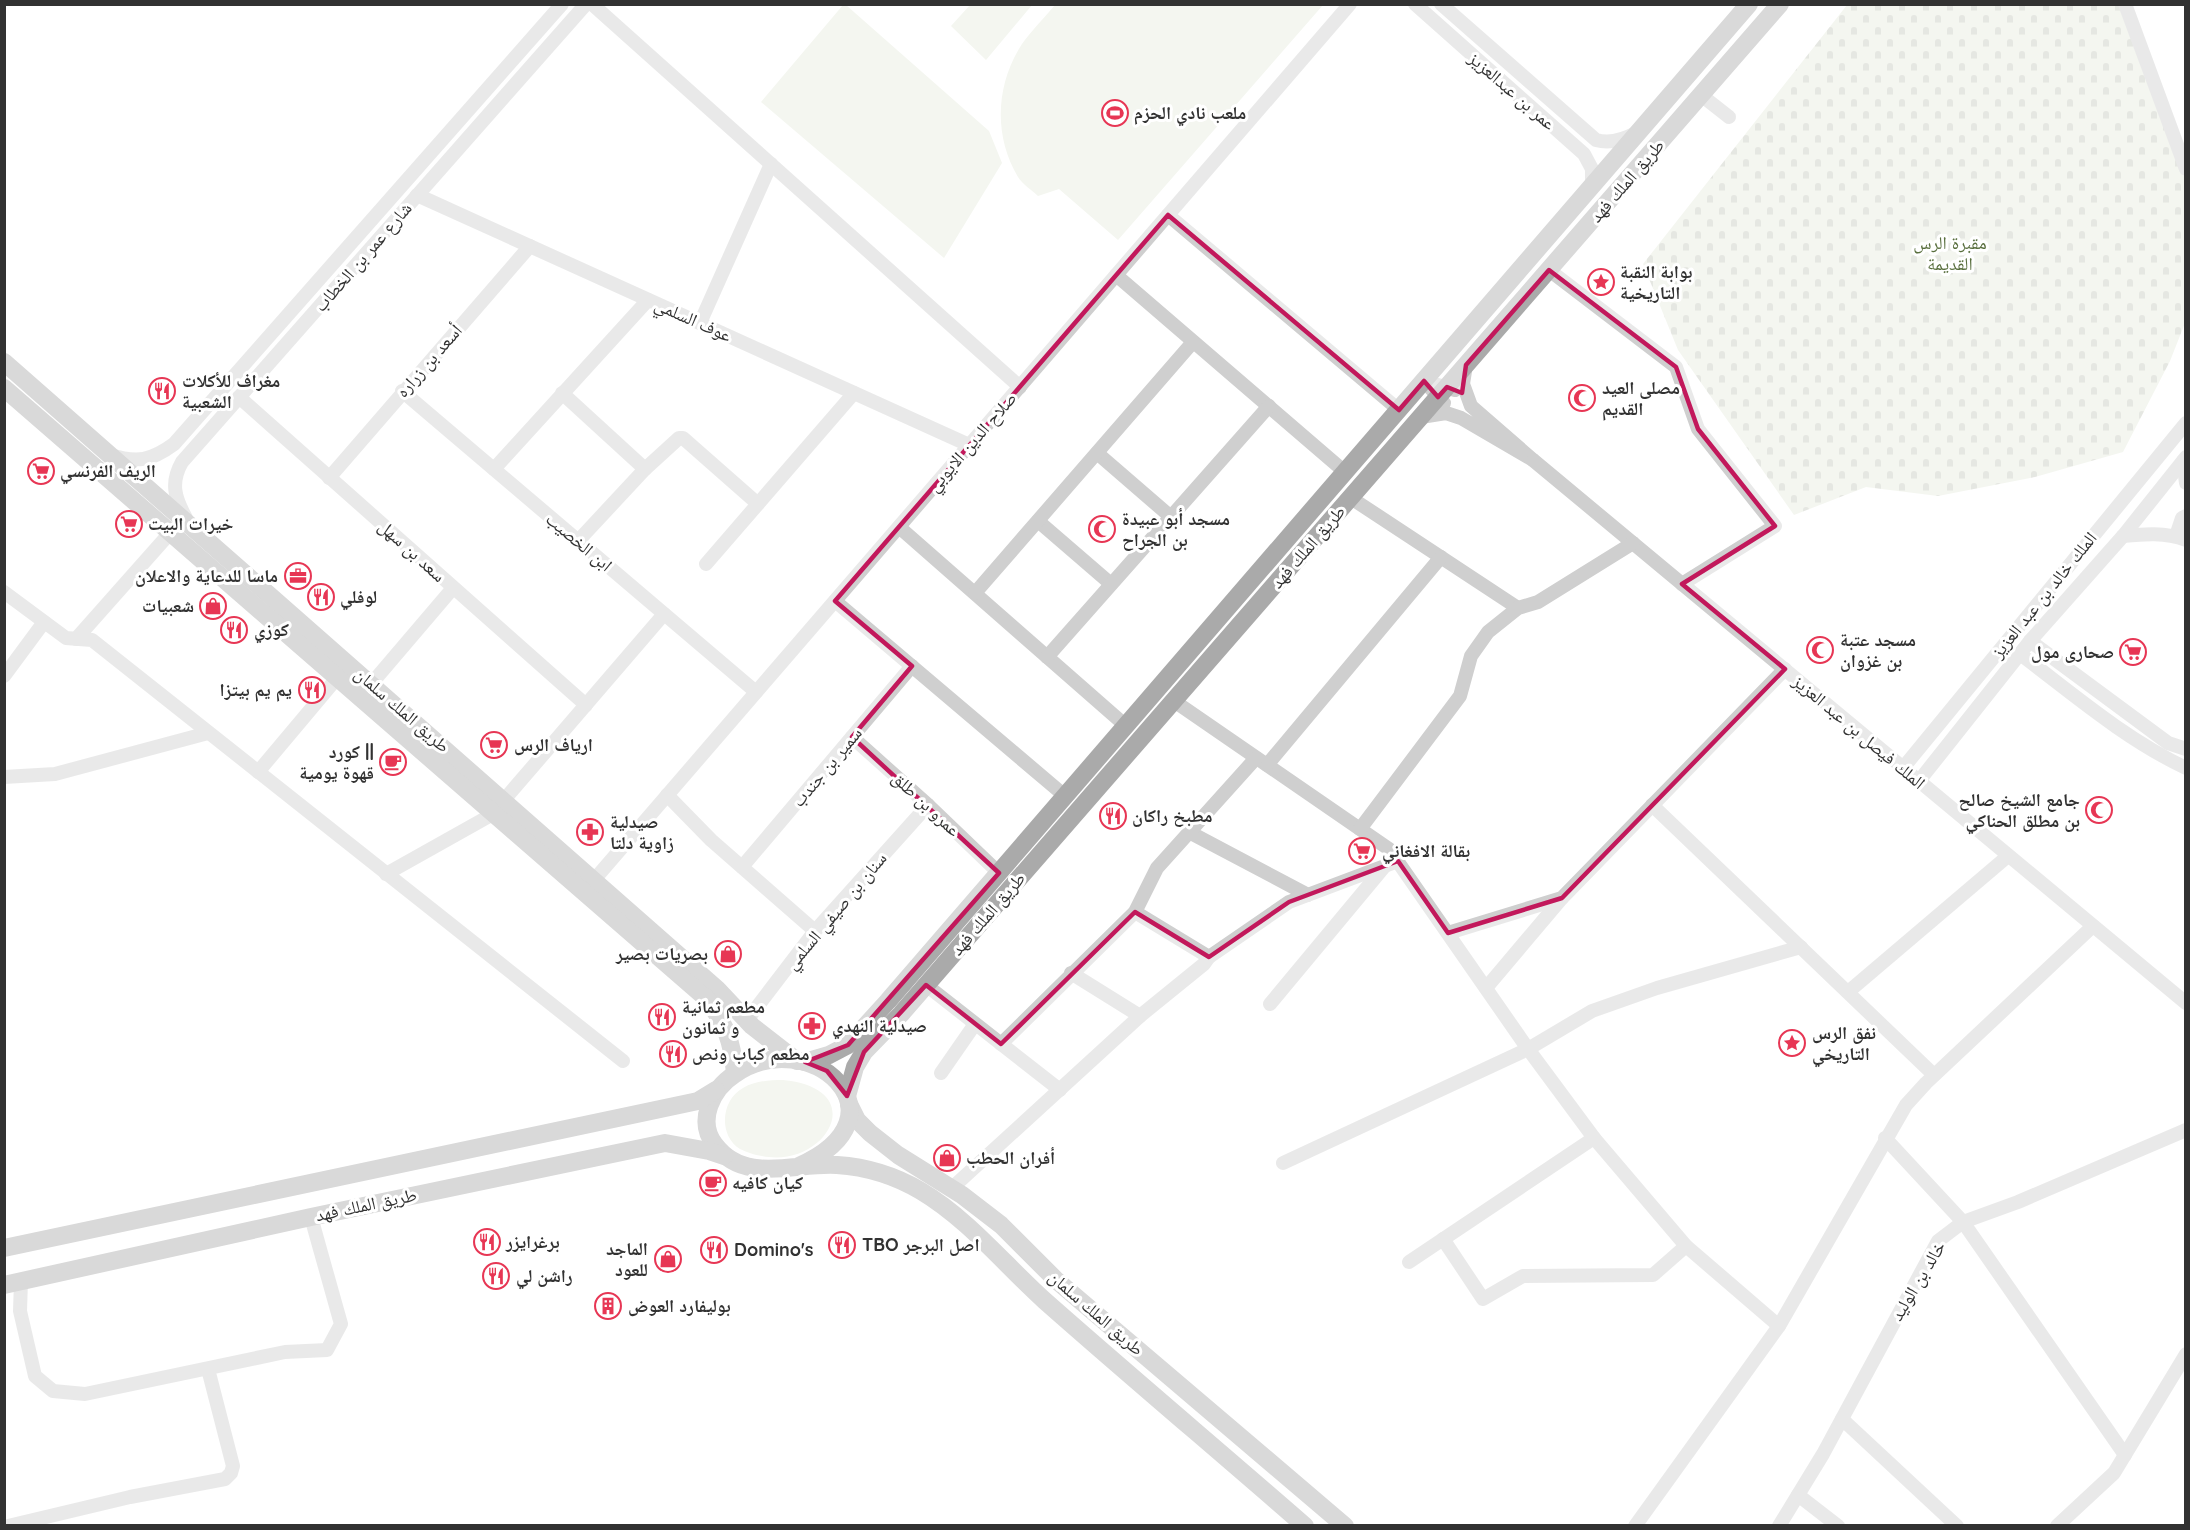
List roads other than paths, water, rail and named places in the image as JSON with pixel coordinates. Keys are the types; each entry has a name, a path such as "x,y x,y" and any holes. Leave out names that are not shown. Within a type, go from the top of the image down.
{"main road":[{"name":"طريق الملك فهد","path":"801,1062 829,1055 848,1045 888,1001 1749,4"},
{"name":"طريق الملك فهد","path":"848,1100 855,1067 864,1052 926,986 1780,4"},
{"name":"طريق الملك سلمان","path":"4,362 372,683 499,807 707,999 723,1021 729,1038 735,1073"},
{"name":"طريق الملك سلمان","path":"4,388 337,678 594,880 717,988 747,1020 801,1062"},
{"path":"782,1059 801,1062 827,1071 842,1086 848,1100 848,1123 838,1141 820,1157 799,1166 774,1170 750,1168 729,1158 714,1144 707,1126 708,1107 718,1089 735,1073 757,1064 782,1059"},
{"name":"طريق الملك فهد","path":"4,1248 698,1101 718,1089"},
{"name":"طريق الملك سلمان","path":"848,1100 857,1120 870,1133 898,1155 952,1188 1001,1225 1056,1280 1345,1526"},
{"name":"طريق الملك فهد","path":"13,1283 311,1217 665,1143 709,1151 729,1158"},
{"name":"طريق الملك سلمان","path":"799,1166 854,1166 892,1175 948,1208 1044,1300 1305,1526"}],"street":[{"name":"شارع عمر بن الخطاب","path":"108,454 122,459 142,460 152,458 174,444 562,4"},
{"name":"شارع عمر بن الخطاب","path":"187,520 174,491 177,470 586,4"},
{"path":"592,4 1020,387"},
{"name":"صلاح الدين الايوبي","path":"594,880 1350,4"},
{"name":"عمر بن عبدالعزيز","path":"1415,4 1584,154 1592,169 1592,187"},
{"name":"عمر بن عبدالعزيز","path":"1441,4 1596,140 1606,143 1619,141 1641,130"},
{"path":"2125,4 2186,169"},
{"path":"1701,95 1729,117"},
{"path":"700,323 771,164"},
{"name":"عوف السلمي","path":"417,195 969,445"},
{"path":"1168,215 1399,410"},
{"name":"أسعد بن زراره","path":"329,477 530,246"},
{"path":"1549,270 1676,367 1698,429 1775,526 1682,584"},
{"path":"1116,275 1346,472"},
{"path":"494,469 648,300"},
{"path":"975,593 1193,342"},
{"path":"1466,365 1463,384 1471,406 1533,460"},
{"path":"1424,381 1442,392 1461,418"},
{"name":"ابن الخصيب","path":"402,391 756,692"},
{"path":"1442,392 1465,394"},
{"path":"562,393 645,469"},
{"path":"706,564 854,393"},
{"name":"سعد بن سهل","path":"239,398 586,705"},
{"path":"1047,657 1269,406"},
{"path":"1421,417 1446,413 1461,418 1533,460"},
{"name":"الملك خالد بن عبد العزيز","path":"1903,768 2186,423"},
{"path":"578,541 645,469 679,438 683,438 758,504"},
{"path":"1097,453 1171,517"},
{"path":"2184,459 2186,483"},
{"name":"الملك خالد بن عبد العزيز","path":"1919,781 2030,641 2123,536 2184,459"},
{"name":"الملك فيصل بن عبد العزيز","path":"1533,460 2186,1003"},
{"path":"1351,498 1518,608"},
{"path":"2123,536 2152,534 2181,538 2182,518 2186,516"},
{"path":"1038,521 1111,585"},
{"path":"899,527 1126,726"},
{"path":"76,639 170,533"},
{"path":"1360,829 1460,696 1471,656 1488,632 1518,608 1538,602 1633,543"},
{"path":"1001,1044 1135,912 1157,868 1262,761 1441,557"},
{"path":"372,683 453,588"},
{"path":"4,592 66,638 92,640 623,1061"},
{"path":"835,601 1065,796"},
{"path":"386,874 499,807 664,614"},
{"path":"4,676 44,622"},
{"path":"2030,641 2168,743 2186,748"},
{"path":"2020,654 2129,736 2186,768"},
{"name":"سمير بن جندب","path":"742,867 912,666"},
{"path":"1486,988 1562,898 1785,669"},
{"path":"258,772 337,678"},
{"path":"1174,701 1389,849 1391,864 1448,933 1528,1049 1594,1138 1686,1246 1779,1326"},
{"path":"8,775 55,774 208,733"},
{"name":"عمرو بن طلق","path":"852,737 999,873"},
{"path":"667,795 711,840 815,931"},
{"name":"سنان بن صيفي السلمي","path":"747,1020 815,931 928,805"},
{"path":"1652,806 1934,1075"},
{"path":"1190,832 1308,895"},
{"path":"1848,992 2008,856"},
{"path":"952,1188 1140,1016 1204,964 1209,957 1289,902 1391,864"},
{"path":"1270,1004 1391,864"},
{"path":"1448,933 1562,898"},
{"path":"1135,912 1209,957"},
{"path":"1635,1526 1779,1326 1906,1104 2093,926"},
{"path":"1283,1163 1528,1049 1592,1011 1657,987 1801,947"},
{"path":"1071,973 1140,1016"},
{"path":"926,986 1060,1090"},
{"path":"941,1072 975,1024"},
{"name":"خالد بن الوليد","path":"1779,1526 1842,1419 1938,1240 1963,1222 2018,1202 2186,1130"},
{"path":"1409,1262 1594,1138"},
{"path":"1885,1138 1963,1222 2125,1455"},
{"path":"13,1283 35,1376 53,1391 85,1394 285,1352 327,1350 341,1324 311,1217"},
{"path":"1443,1239 1483,1299 1522,1276 1653,1275 1686,1246"},
{"path":"2057,1526 2114,1473 2186,1354"},
{"path":"8,1526 130,1497 225,1479 231,1473 233,1466 208,1369"},
{"path":"1842,1419 1957,1526"},
{"path":"1798,1495 1838,1526"}],"place":[{"name":"ملعب نادي الحزم","path":"1115,113"},
{"name":"بوابة النقبة التاريخية","path":"1601,282"},
{"name":"مغراف للأكلات الشعبية","path":"162,391"},
{"name":"مصلى العيد القديم","path":"1582,398"},
{"name":"الريف الفرنسي","path":"41,471"},
{"name":"خيرات البيت","path":"129,524"},
{"name":"مسجد أبو عبيدة بن الجراح","path":"1102,529"},
{"name":"ماسا للدعاية والاعلان","path":"298,576"},
{"name":"لوفلي","path":"321,597"},
{"name":"شعبيات","path":"213,606"},
{"name":"كوزي","path":"234,630"},
{"name":"مسجد عتبة بن غزوان","path":"1820,650"},
{"name":"صحارى مول","path":"2133,652"},
{"name":"يم يم بيتزا","path":"312,690"},
{"name":"ارياف الرس","path":"494,745"},
{"name":"كورد || قهوة يومية","path":"393,762"},
{"name":"جامع الشيخ صالح بن مطلق الحناكي","path":"2099,810"},
{"name":"مطبخ راكان","path":"1113,816"},
{"name":"صيدلية زاوية دلتا","path":"590,832"},
{"name":"بقالة الافغاني","path":"1362,851"},
{"name":"بصريات بصير","path":"728,954"},
{"name":"مطعم ثمانية و ثمانون","path":"662,1017"},
{"name":"صيدلية النهدي","path":"812,1026"},
{"name":"نفق الرس التاريخي","path":"1792,1043"},
{"name":"مطعم كباب ونص","path":"673,1054"},
{"name":"أفران الحطب","path":"947,1158"},
{"name":"كيان كافيه","path":"713,1183"},
{"name":"برغرايزر","path":"487,1242"},
{"name":"TBO اصل البرجر","path":"842,1245"},
{"name":"Domino's","path":"714,1250"},
{"name":"الماجد للعود","path":"668,1259"},
{"name":"راشن لي","path":"496,1276"},
{"name":"بوليفارد العوض","path":"608,1306"}],"park label":[{"name":"مقبرة الرس القديمة","path":"1950,253"}]}
